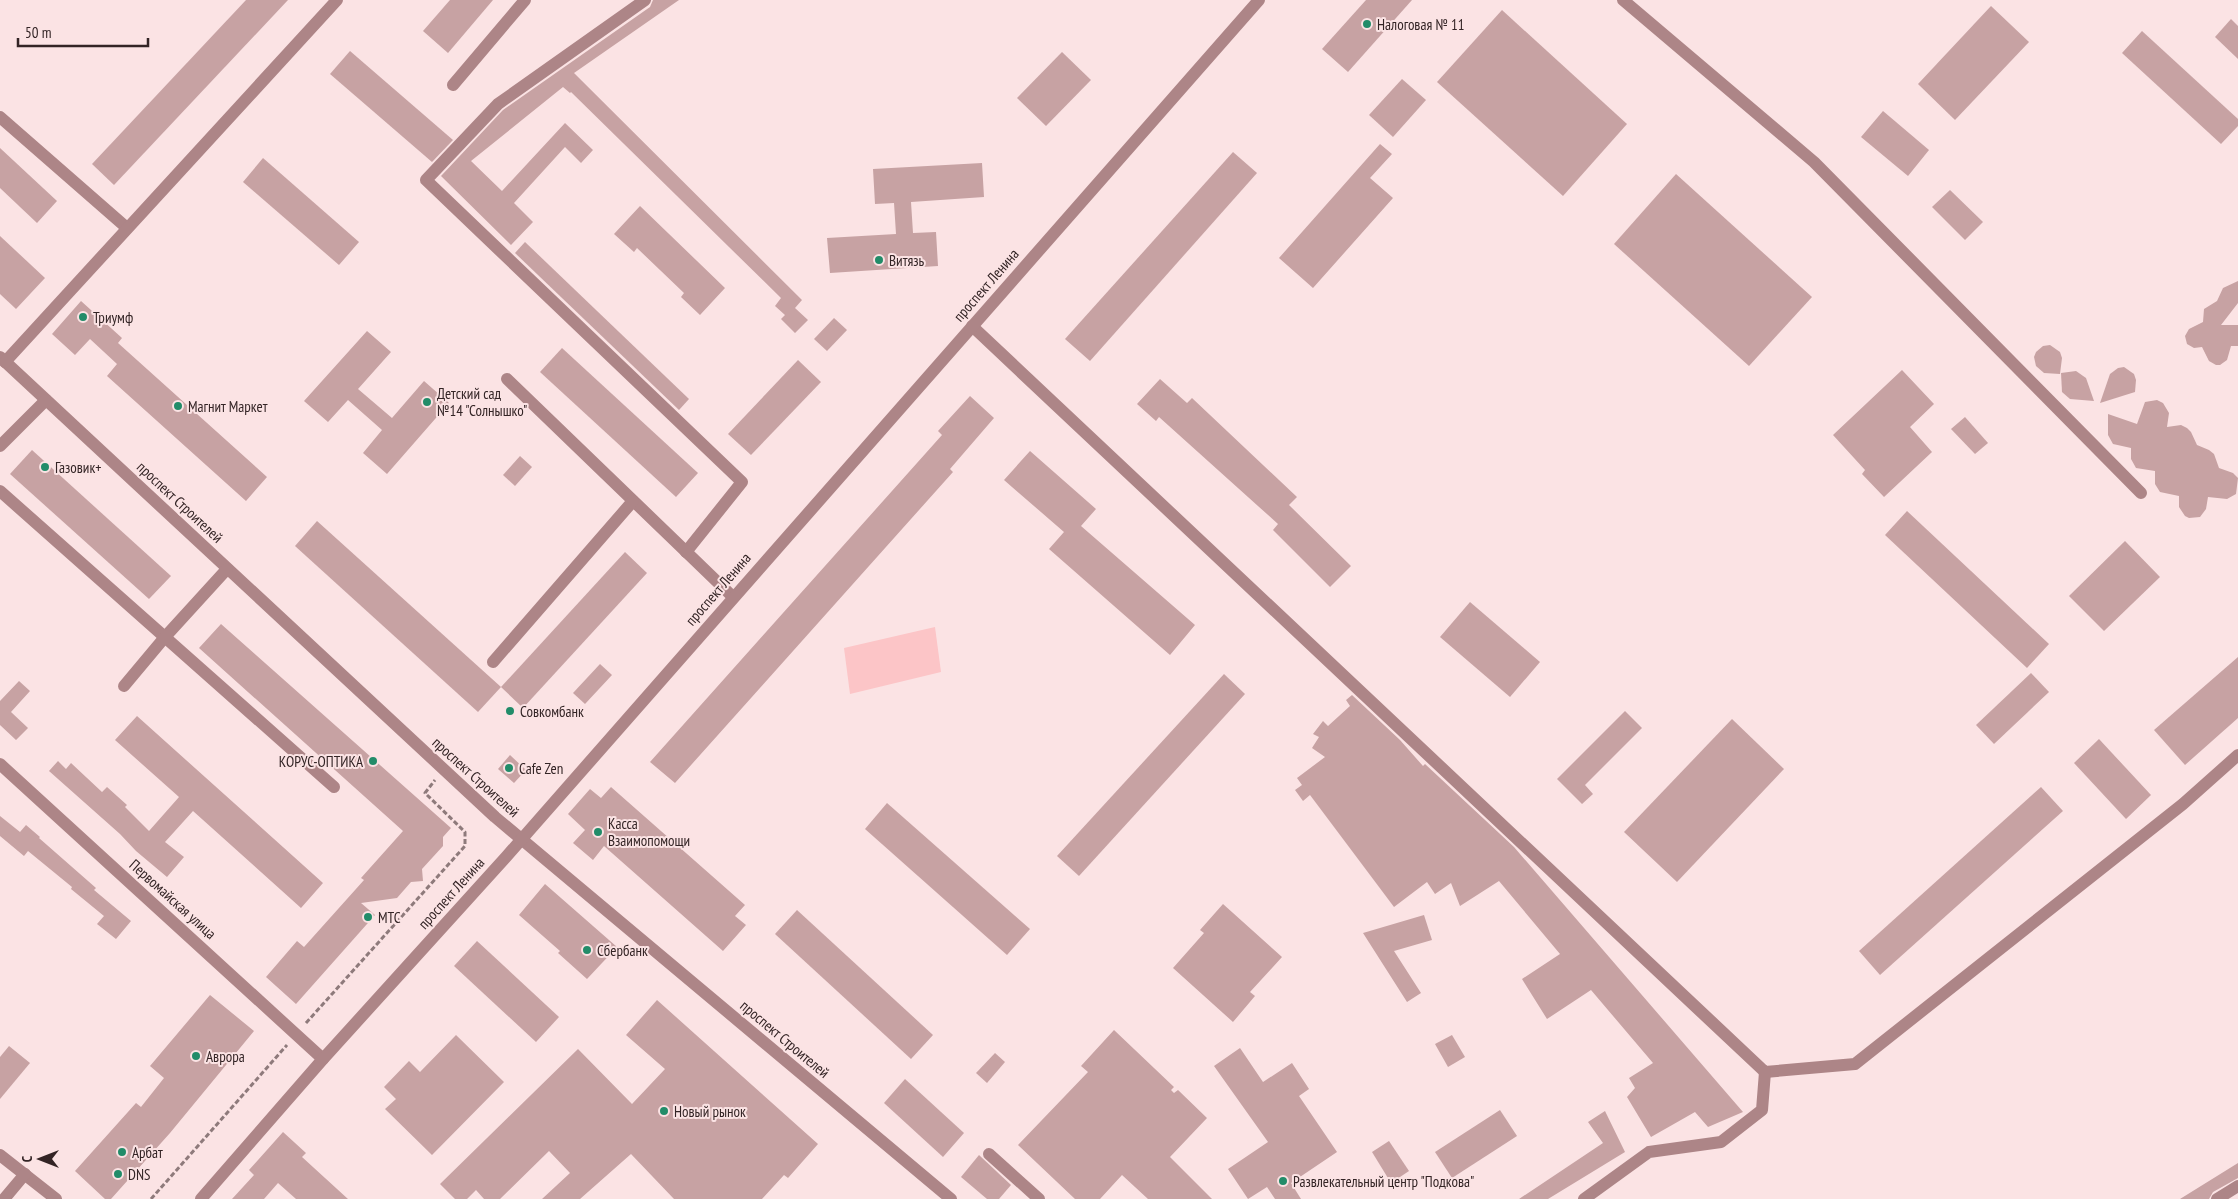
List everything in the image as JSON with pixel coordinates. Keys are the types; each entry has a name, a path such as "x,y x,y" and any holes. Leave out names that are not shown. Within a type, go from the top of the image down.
{"street":[{"path":"2,360 338,0"},
{"path":"453,85 524,0"},
{"path":"645,0 498,104 426,180 742,482 686,552"},
{"name":"проспект Ленина","path":"201,1199 1259,0"},
{"path":"1623,0 1814,162 2141,493"},
{"path":"0,117 127,228"},
{"path":"972,326 1765,1072 1855,1064 2182,804 2238,755"},
{"name":"проспект Строителей","path":"2,360 443,770 521,838 951,1199"},
{"path":"507,379 733,597"},
{"path":"0,446 46,400"},
{"path":"0,490 334,787"},
{"path":"493,662 634,501"},
{"path":"124,686 165,637 227,569"},
{"name":"Первомайская улица","path":"0,764 323,1059"},
{"path":"1584,1199 1649,1152 1721,1142 1762,1110 1765,1072"},
{"path":"990,1154 1039,1199"},
{"path":"0,1155 56,1199"},
{"path":"4,1199 25,1174"},
{"path":"2217,1199 2238,1186"}],"path":[{"path":"151,1199 465,846 465,832 425,793 443,770"}],"shaded area":[{"path":"935,627 941,672 850,694 844,648"}],"building":[{"path":"246,0 288,0 114,185 92,164"},
{"path":"450,0 493,0 448,53 423,31"},
{"path":"653,0 679,0 574,73 802,300 795,308 808,320 795,333 781,319 785,315 775,306 781,298 571,92 563,87 471,161 502,191 565,123 593,150 581,163 565,147 514,203 533,222 511,245 441,176 503,110 650,7"},
{"name":"Налоговая № 11","path":"1366,0 1412,0 1348,72 1322,49"},
{"path":"1991,6 2029,42 1955,120 1918,84"},
{"path":"1502,10 1627,124 1563,196 1437,82"},
{"path":"2231,19 2238,26 2238,59 2215,37"},
{"path":"2142,31 2238,119 2238,126 2221,144 2122,53"},
{"path":"350,51 453,140 432,162 330,74"},
{"path":"1062,52 1091,80 1046,126 1017,98"},
{"path":"1402,79 1426,100 1393,137 1369,115"},
{"path":"1883,111 1929,150 1908,176 1861,137"},
{"path":"1380,144 1392,154 1370,178 1393,198 1313,288 1279,258"},
{"path":"0,148 57,201 37,223 0,188"},
{"path":"1233,152 1257,173 1090,361 1065,339"},
{"path":"263,158 359,242 339,265 243,182"},
{"path":"982,163 984,197 911,202 913,233 936,232 938,266 830,273 827,238 896,234 894,203 875,204 873,169"},
{"path":"1676,174 1812,297 1749,366 1614,244"},
{"path":"1950,190 1983,222 1965,240 1932,207"},
{"path":"640,206 725,288 700,315 681,297 684,293 637,248 634,252 614,234"},
{"path":"0,236 45,278 16,309 0,294"},
{"path":"525,242 689,399 679,410 515,253"},
{"path":"2238,281 2238,303 2221,325 2238,325 2238,346 2231,346 2227,360 2220,365 2216,365 2209,361 2202,347 2194,348 2187,344 2185,336 2189,329 2203,322 2204,309 2217,301 2223,288"},
{"path":"81,301 122,338 118,343 267,477 246,501 107,376 117,364 90,339 75,355 52,334"},
{"path":"834,318 847,330 827,351 814,339"},
{"name":"Детский сад №14 \"Солнышко\"","path":"367,331 391,352 358,389 392,418 424,381 449,403 387,474 363,453 382,430 348,400 328,422 304,401"},
{"path":"2050,345 2060,352 2062,358 2060,374 2044,373 2036,366 2034,357 2036,352 2043,346"},
{"path":"562,348 698,473 676,497 540,372"},
{"path":"798,360 821,382 751,455 728,434"},
{"path":"2124,367 2134,374 2136,380 2135,392 2100,403 2110,374 2118,368"},
{"path":"1902,370 1934,404 1910,427 1932,452 1884,497 1862,474 1865,470 1833,435"},
{"path":"2076,371 2086,378 2094,401 2070,399 2062,392 2061,373"},
{"path":"1160,379 1187,403 1192,398 1297,497 1289,505 1351,566 1330,587 1273,530 1278,524 1159,417 1156,421 1137,404"},
{"path":"970,396 994,418 950,469 953,472 675,783 650,762 942,435 938,431"},
{"path":"2157,400 2163,403 2169,413 2167,427 2181,425 2187,428 2197,445 2214,454 2219,468 2233,473 2238,478 2236,494 2227,499 2208,497 2206,509 2200,517 2189,518 2185,516 2179,507 2179,496 2160,492 2155,484 2155,471 2136,468 2131,459 2131,448 2113,444 2108,435 2108,414 2137,424 2145,402"},
{"path":"1965,417 1988,443 1975,454 1951,429"},
{"path":"32,450 171,576 149,599 10,474"},
{"path":"1030,451 1096,509 1081,526 1195,625 1170,655 1049,549 1064,532 1004,480"},
{"path":"520,456 532,467 515,486 503,475"},
{"path":"1907,511 2049,644 2027,668 1885,535"},
{"path":"317,521 501,687 478,712 295,546"},
{"path":"2125,541 2160,577 2104,631 2069,596"},
{"path":"625,552 647,573 523,708 501,687"},
{"path":"1470,602 1540,662 1510,697 1440,637"},
{"path":"221,624 451,828 443,837 443,846 422,869 423,881 411,882 397,898 361,903 375,915 296,1004 266,977 297,941 304,947 364,880 361,878 403,831 199,648"},
{"path":"2238,657 2238,718 2185,765 2154,730"},
{"path":"600,664 612,675 585,704 573,693"},
{"path":"2031,673 2049,692 1994,744 1976,725"},
{"path":"1224,674 1245,694 1079,876 1057,856"},
{"path":"19,681 30,691 11,712 28,728 16,740 0,725 0,701"},
{"path":"1352,695 1400,740 1423,766 1425,764 1514,847 1743,1112 1708,1127 1695,1112 1651,1137 1627,1097 1635,1088 1629,1078 1653,1063 1591,990 1547,1019 1522,979 1560,954 1499,881 1460,906 1451,883 1435,894 1427,882 1394,907 1310,795 1303,801 1295,790 1302,785 1297,778 1325,757 1312,748 1319,737 1313,734 1323,721 1328,726 1350,706 1346,700"},
{"path":"1625,711 1642,728 1585,785 1593,794 1582,804 1557,779"},
{"path":"137,716 323,883 301,908 193,811 165,842 184,857 167,877 49,771 58,761 66,769 71,763 102,792 107,787 127,805 125,807 149,831 179,797 115,740"},
{"path":"1732,719 1784,769 1677,882 1624,832"},
{"path":"2099,739 2151,795 2126,819 2074,763"},
{"path":"510,755 526,770 514,783 498,769"},
{"path":"611,787 745,905 735,916 746,925 723,951 604,846 593,860 573,843 585,830 568,814 590,789 601,798"},
{"path":"2041,787 2063,811 1880,975 1859,951"},
{"path":"887,803 1030,929 1007,955 865,829"},
{"path":"0,816 20,832 26,825 96,888 94,890 131,921 116,939 97,924 104,916 71,889 72,887 28,851 24,856 0,836"},
{"path":"545,884 617,947 587,979 558,953 560,951 519,915"},
{"path":"1223,904 1282,957 1250,992 1255,996 1233,1022 1173,968 1204,933 1200,930"},
{"path":"797,910 933,1035 911,1059 775,934"},
{"path":"1424,915 1432,940 1394,951 1421,993 1407,1002 1363,933"},
{"path":"477,941 559,1017 536,1042 454,966"},
{"path":"210,995 254,1031 170,1133 111,1199 105,1199 75,1171 136,1103 141,1107 164,1078 150,1066"},
{"name":"Новый рынок","path":"657,1000 818,1144 788,1178 784,1175 762,1199 674,1199 631,1154 580,1199 542,1199 570,1173 549,1151 500,1199 484,1199 476,1190 467,1199 455,1199 440,1184 578,1049 632,1104 665,1069 626,1035"},
{"path":"1114,1030 1174,1087 1171,1090 1174,1093 1178,1090 1207,1118 1170,1157 1212,1199 1148,1199 1122,1175 1100,1199 1075,1199 1018,1145 1088,1072 1081,1066"},
{"path":"456,1035 504,1082 432,1155 385,1109 396,1099 384,1087 409,1061 420,1072"},
{"path":"1452,1035 1465,1057 1448,1067 1435,1044"},
{"path":"9,1046 30,1063 0,1099 0,1057"},
{"path":"1240,1048 1263,1082 1292,1063 1309,1089 1299,1096 1337,1152 1291,1183 1301,1199 1275,1199 1267,1187 1248,1199 1228,1169 1268,1142 1214,1066"},
{"path":"995,1053 1005,1062 987,1083 976,1073"},
{"path":"905,1079 964,1133 943,1157 884,1103"},
{"path":"1500,1110 1517,1136 1452,1178 1435,1152"},
{"path":"1605,1111 1625,1152 1548,1199 1519,1199 1603,1143 1588,1122"},
{"path":"283,1132 306,1153 302,1157 348,1199 296,1199 278,1183 264,1199 232,1199 254,1175 249,1170"},
{"path":"1389,1141 1409,1171 1391,1183 1372,1152"},
{"path":"979,1155 1011,1185 999,1199 987,1199 961,1177"},
{"path":"2238,1163 2238,1178 2213,1192 2209,1199 2180,1199"}],"place":[{"name":"Налоговая № 11","path":"1367,24"},
{"name":"Витязь","path":"879,260"},
{"name":"Триумф","path":"83,317"},
{"name":"Детский сад №14 \"Солнышко\"","path":"427,402"},
{"name":"Магнит Маркет","path":"178,406"},
{"name":"Газовик+","path":"45,467"},
{"name":"Совкомбанк","path":"510,711"},
{"name":"КОРУС-ОПТИКА","path":"373,761"},
{"name":"Cafe Zen","path":"509,768"},
{"name":"Касса Взаимопомощи","path":"598,832"},
{"name":"МТС","path":"368,917"},
{"name":"Сбербанк","path":"587,950"},
{"name":"Аврора","path":"196,1056"},
{"name":"Новый рынок","path":"664,1111"},
{"name":"Арбат","path":"122,1152"},
{"name":"DNS","path":"118,1174"},
{"name":"Развлекательный центр \"Подкова\"","path":"1283,1181"}]}
